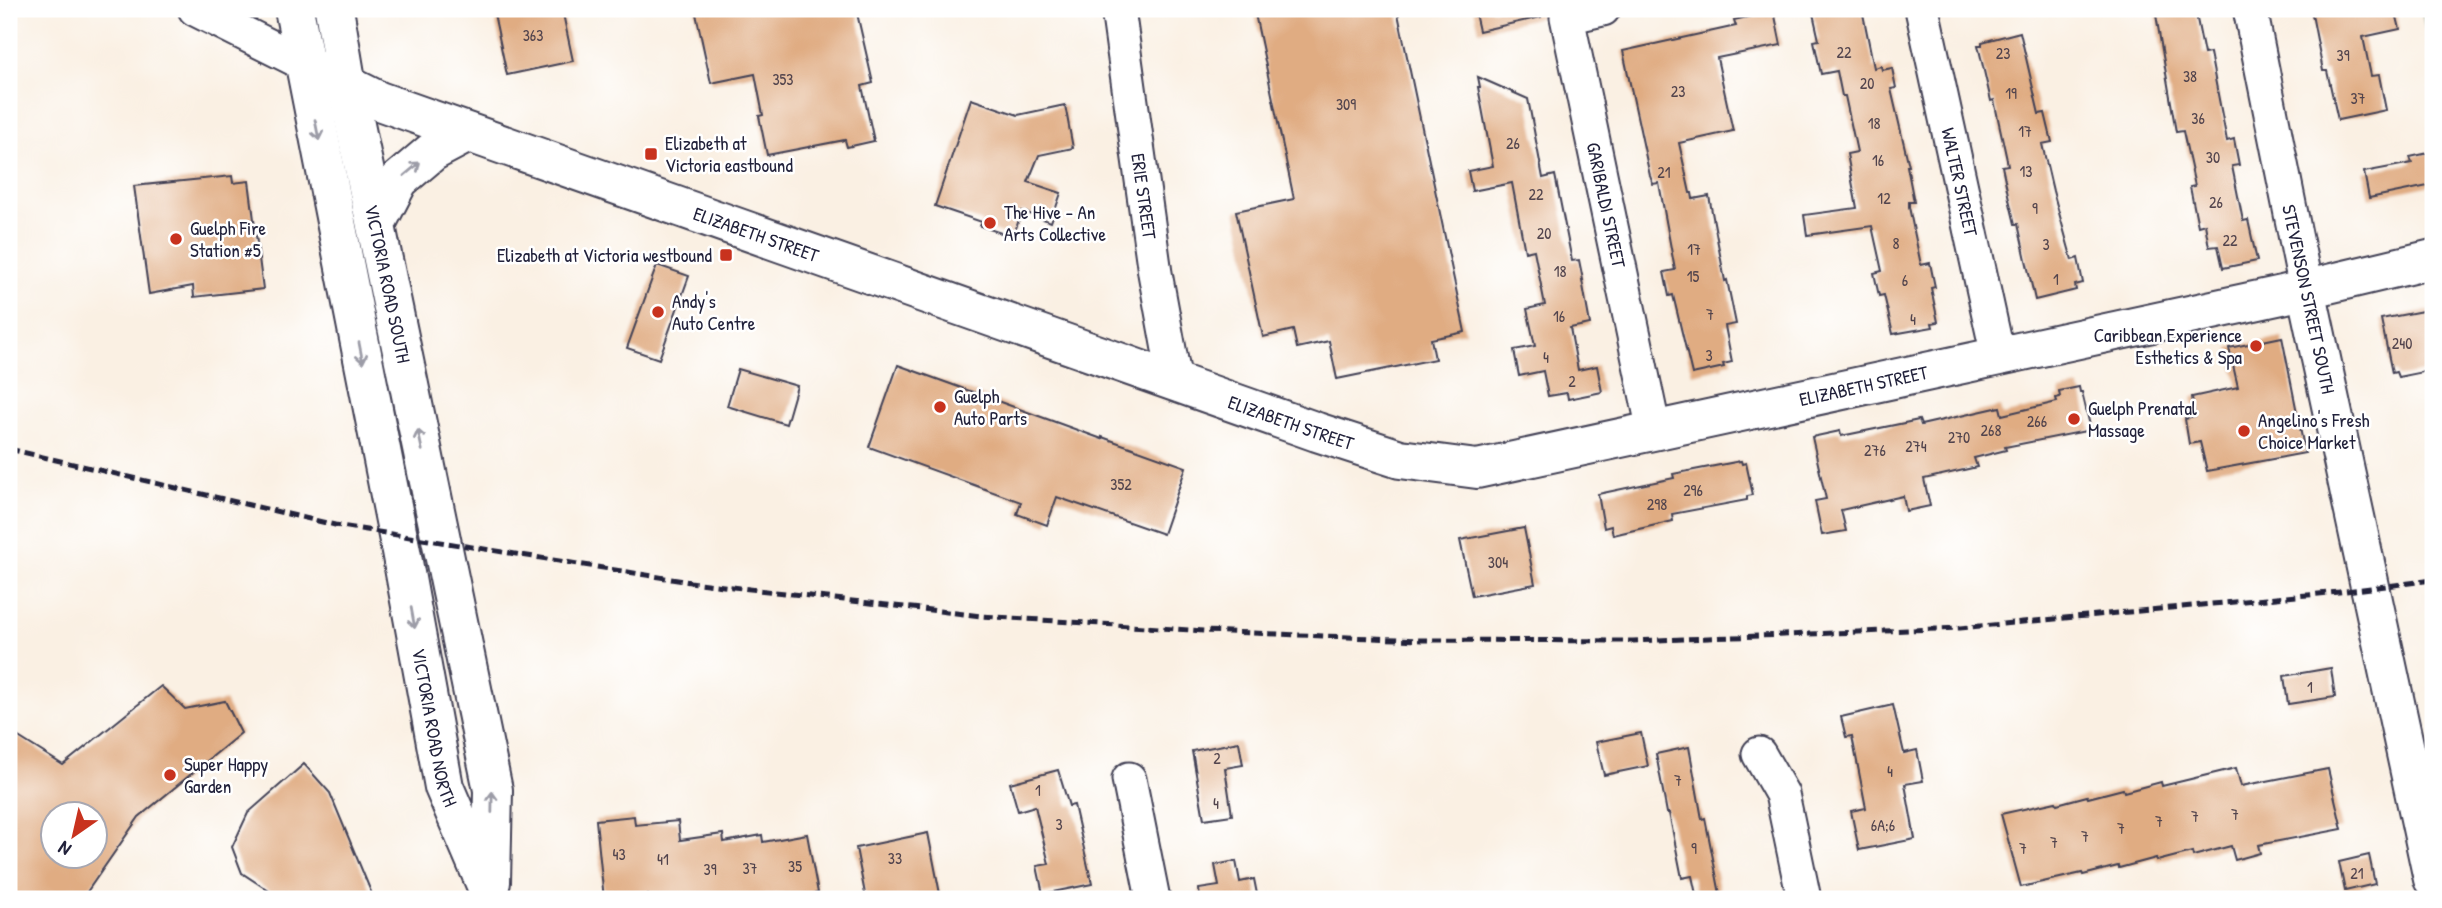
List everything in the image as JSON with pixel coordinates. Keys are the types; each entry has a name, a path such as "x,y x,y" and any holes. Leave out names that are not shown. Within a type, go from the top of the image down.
{"main road":[{"name":"VICTORIA ROAD SOUTH","path":"293,9 401,551"},
{"name":"VICTORIA ROAD SOUTH","path":"334,9 347,86 444,557"},
{"name":"ELIZABETH STREET","path":"303,63 379,101 1400,460 1477,469 2433,259"},
{"path":"376,224 399,180 432,152 468,133"},
{"name":"STEVENSON STREET SOUTH","path":"2306,289 2433,880"},
{"name":"VICTORIA ROAD NORTH","path":"401,551 444,787 491,897"},
{"name":"VICTORIA ROAD NORTH","path":"444,557 493,790 491,897"}],"street":[{"name":"ELIZABETH STREET","path":"195,9 303,63"},
{"name":"ERIE STREET","path":"1118,9 1155,273 1175,382"},
{"name":"GARIBALDI STREET","path":"1603,9 1567,17 1654,431"},
{"name":"WALTER STREET","path":"1922,9 1998,356"},
{"name":"STEVENSON STREET SOUTH","path":"2250,9 2306,289"},
{"path":"1759,754 1782,794 1804,899"},
{"path":"1129,779 1153,899"}],"green space":[{"path":"2422,9 2433,9 2433,64"}],"building":[{"path":"493,9 562,9 573,61 507,75"},
{"path":"695,9 856,9 873,83 862,86 874,141 847,147 845,140 767,155 759,116 763,115 755,74 711,83"},
{"path":"1254,9 1397,9 1465,332 1431,339 1435,359 1337,379 1329,341 1297,348 1293,330 1263,337 1236,211 1294,199"},
{"path":"1474,9 1540,9 1541,17 1479,31"},
{"path":"1812,9 1862,9 1874,68 1892,68 1896,88 1891,89 1909,166 1914,202 1909,202 1909,207 1921,265 1930,263 1935,287 1931,288 1938,322 1932,323 1933,327 1893,334 1884,295 1879,296 1874,273 1882,271 1872,226 1807,235 1804,215 1857,208 1847,154 1857,152 1845,96 1842,96 1837,71 1821,74 1814,41 1819,40"},
{"path":"2155,9 2195,9 2204,54 2210,53 2227,141 2234,139 2239,165 2232,166 2243,221 2248,220 2257,261 2223,268 2218,246 2209,247 2205,224 2198,226 2190,187 2195,186 2183,131 2176,132"},
{"path":"2311,9 2395,9 2400,29 2363,37 2371,76 2379,75 2386,110 2338,120 2327,71 2323,71"},
{"path":"1774,11 1781,45 1717,58 1733,131 1679,143 1693,199 1709,196 1736,324 1725,326 1732,362 1723,364 1724,367 1692,374 1673,295 1669,296 1664,272 1675,270 1659,183 1653,184 1650,176 1623,51 1736,26 1734,20"},
{"path":"2020,32 2039,114 2045,113 2052,142 2042,144 2053,191 2072,260 2078,258 2083,283 2075,285 2076,290 2035,300 2002,166 2008,165 1994,100 1991,101 1978,45"},
{"path":"1478,77 1528,99 1543,178 1555,175 1572,261 1579,260 1583,280 1590,324 1570,328 1578,370 1597,366 1602,392 1568,399 1567,393 1548,396 1543,371 1519,376 1514,350 1535,346 1527,309 1545,305 1534,250 1525,252 1512,183 1472,191 1468,171 1493,166"},
{"path":"971,99 1018,115 1065,105 1073,148 1039,155 1028,182 1061,193 1051,222 1022,211 1013,237 980,226 982,222 935,206"},
{"path":"2433,152 2433,185 2369,198 2364,172 2412,163 2410,157"},
{"name":"Guelph Fire Station #5","path":"232,176 233,183 249,181 263,289 194,297 193,286 149,294 134,186"},
{"name":"Andy's Auto Centre","path":"657,265 689,276 659,359 627,348"},
{"path":"2433,309 2433,370 2398,377 2396,372 2392,373 2381,319"},
{"name":"Angelino's Fresh Choice Market","path":"2282,337 2305,453 2207,471 2200,442 2189,444 2185,419 2195,417 2192,397 2238,387 2229,348"},
{"path":"898,365 1186,467 1163,534 1057,497 1047,525 1017,514 1021,502 869,447"},
{"path":"738,369 797,386 786,424 727,406"},
{"path":"2079,387 2091,430 2005,447 2006,450 1974,458 1977,467 1924,479 1930,506 1906,511 1903,496 1841,510 1846,531 1822,535 1815,501 1826,499 1812,437 1840,431 1841,436 1919,420 1921,425 2000,407 2002,415 2057,402 2059,391"},
{"path":"1741,461 1742,464 1746,463 1753,495 1747,496 1747,500 1672,514 1673,521 1613,535 1611,526 1604,528 1598,494 1674,478 1673,474"},
{"path":"1524,528 1535,584 1472,596 1460,540"},
{"path":"2331,668 2335,697 2288,704 2284,676"},
{"path":"161,686 185,709 225,701 241,733 139,817 108,862 108,800 38,800 38,870 102,870 82,899 9,899 9,731 63,765"},
{"path":"1893,705 1904,753 1917,750 1923,781 1905,784 1915,839 1859,850 1851,811 1866,808 1852,736 1846,737 1841,717"},
{"path":"1641,733 1648,766 1604,775 1596,742"},
{"path":"1239,742 1243,765 1225,768 1232,815 1204,819 1192,751"},
{"path":"1689,747 1702,819 1705,818 1721,899 1697,899 1692,876 1682,878 1667,813 1656,754"},
{"path":"304,764 330,793 374,899 281,899 242,873 232,847 248,813"},
{"path":"2236,768 2241,786 2328,769 2342,829 2258,845 2260,853 2235,860 2231,846 2193,856 2192,852 2157,861 2156,858 2021,887 2001,814 2123,789 2124,792 2161,782 2162,786"},
{"path":"1058,770 1069,806 1074,805 1092,884 1043,894 1037,866 1049,864 1035,806 1018,811 1010,783"},
{"path":"634,816 635,825 678,821 680,840 723,834 724,842 762,835 763,842 807,834 818,893 785,899 782,893 748,899 648,899 648,895 604,899 596,820"},
{"path":"928,833 941,899 866,899 856,848"},
{"path":"2369,855 2375,884 2345,891 2339,862"},
{"path":"1236,861 1240,882 1254,879 1258,899 1200,899 1199,889 1219,886 1215,865"}],"railway":[{"path":"9,449 335,525 690,582 981,616 1205,631 1421,640 1633,641 1960,628 2339,592 2433,580"}],"place":[{"name":"Elizabeth at Victoria eastbound","path":"651,154"},
{"name":"The Hive - An Arts Collective","path":"990,223"},
{"name":"Guelph Fire Station #5","path":"176,239"},
{"name":"Elizabeth at Victoria westbound","path":"726,255"},
{"name":"Andy's Auto Centre","path":"658,312"},
{"name":"Caribbean Experience Esthetics & Spa","path":"2256,346"},
{"name":"Guelph Auto Parts","path":"940,407"},
{"name":"Guelph Prenatal Massage","path":"2074,419"},
{"name":"Angelino's Fresh Choice Market","path":"2244,431"},
{"name":"Super Happy Garden","path":"170,775"}]}
